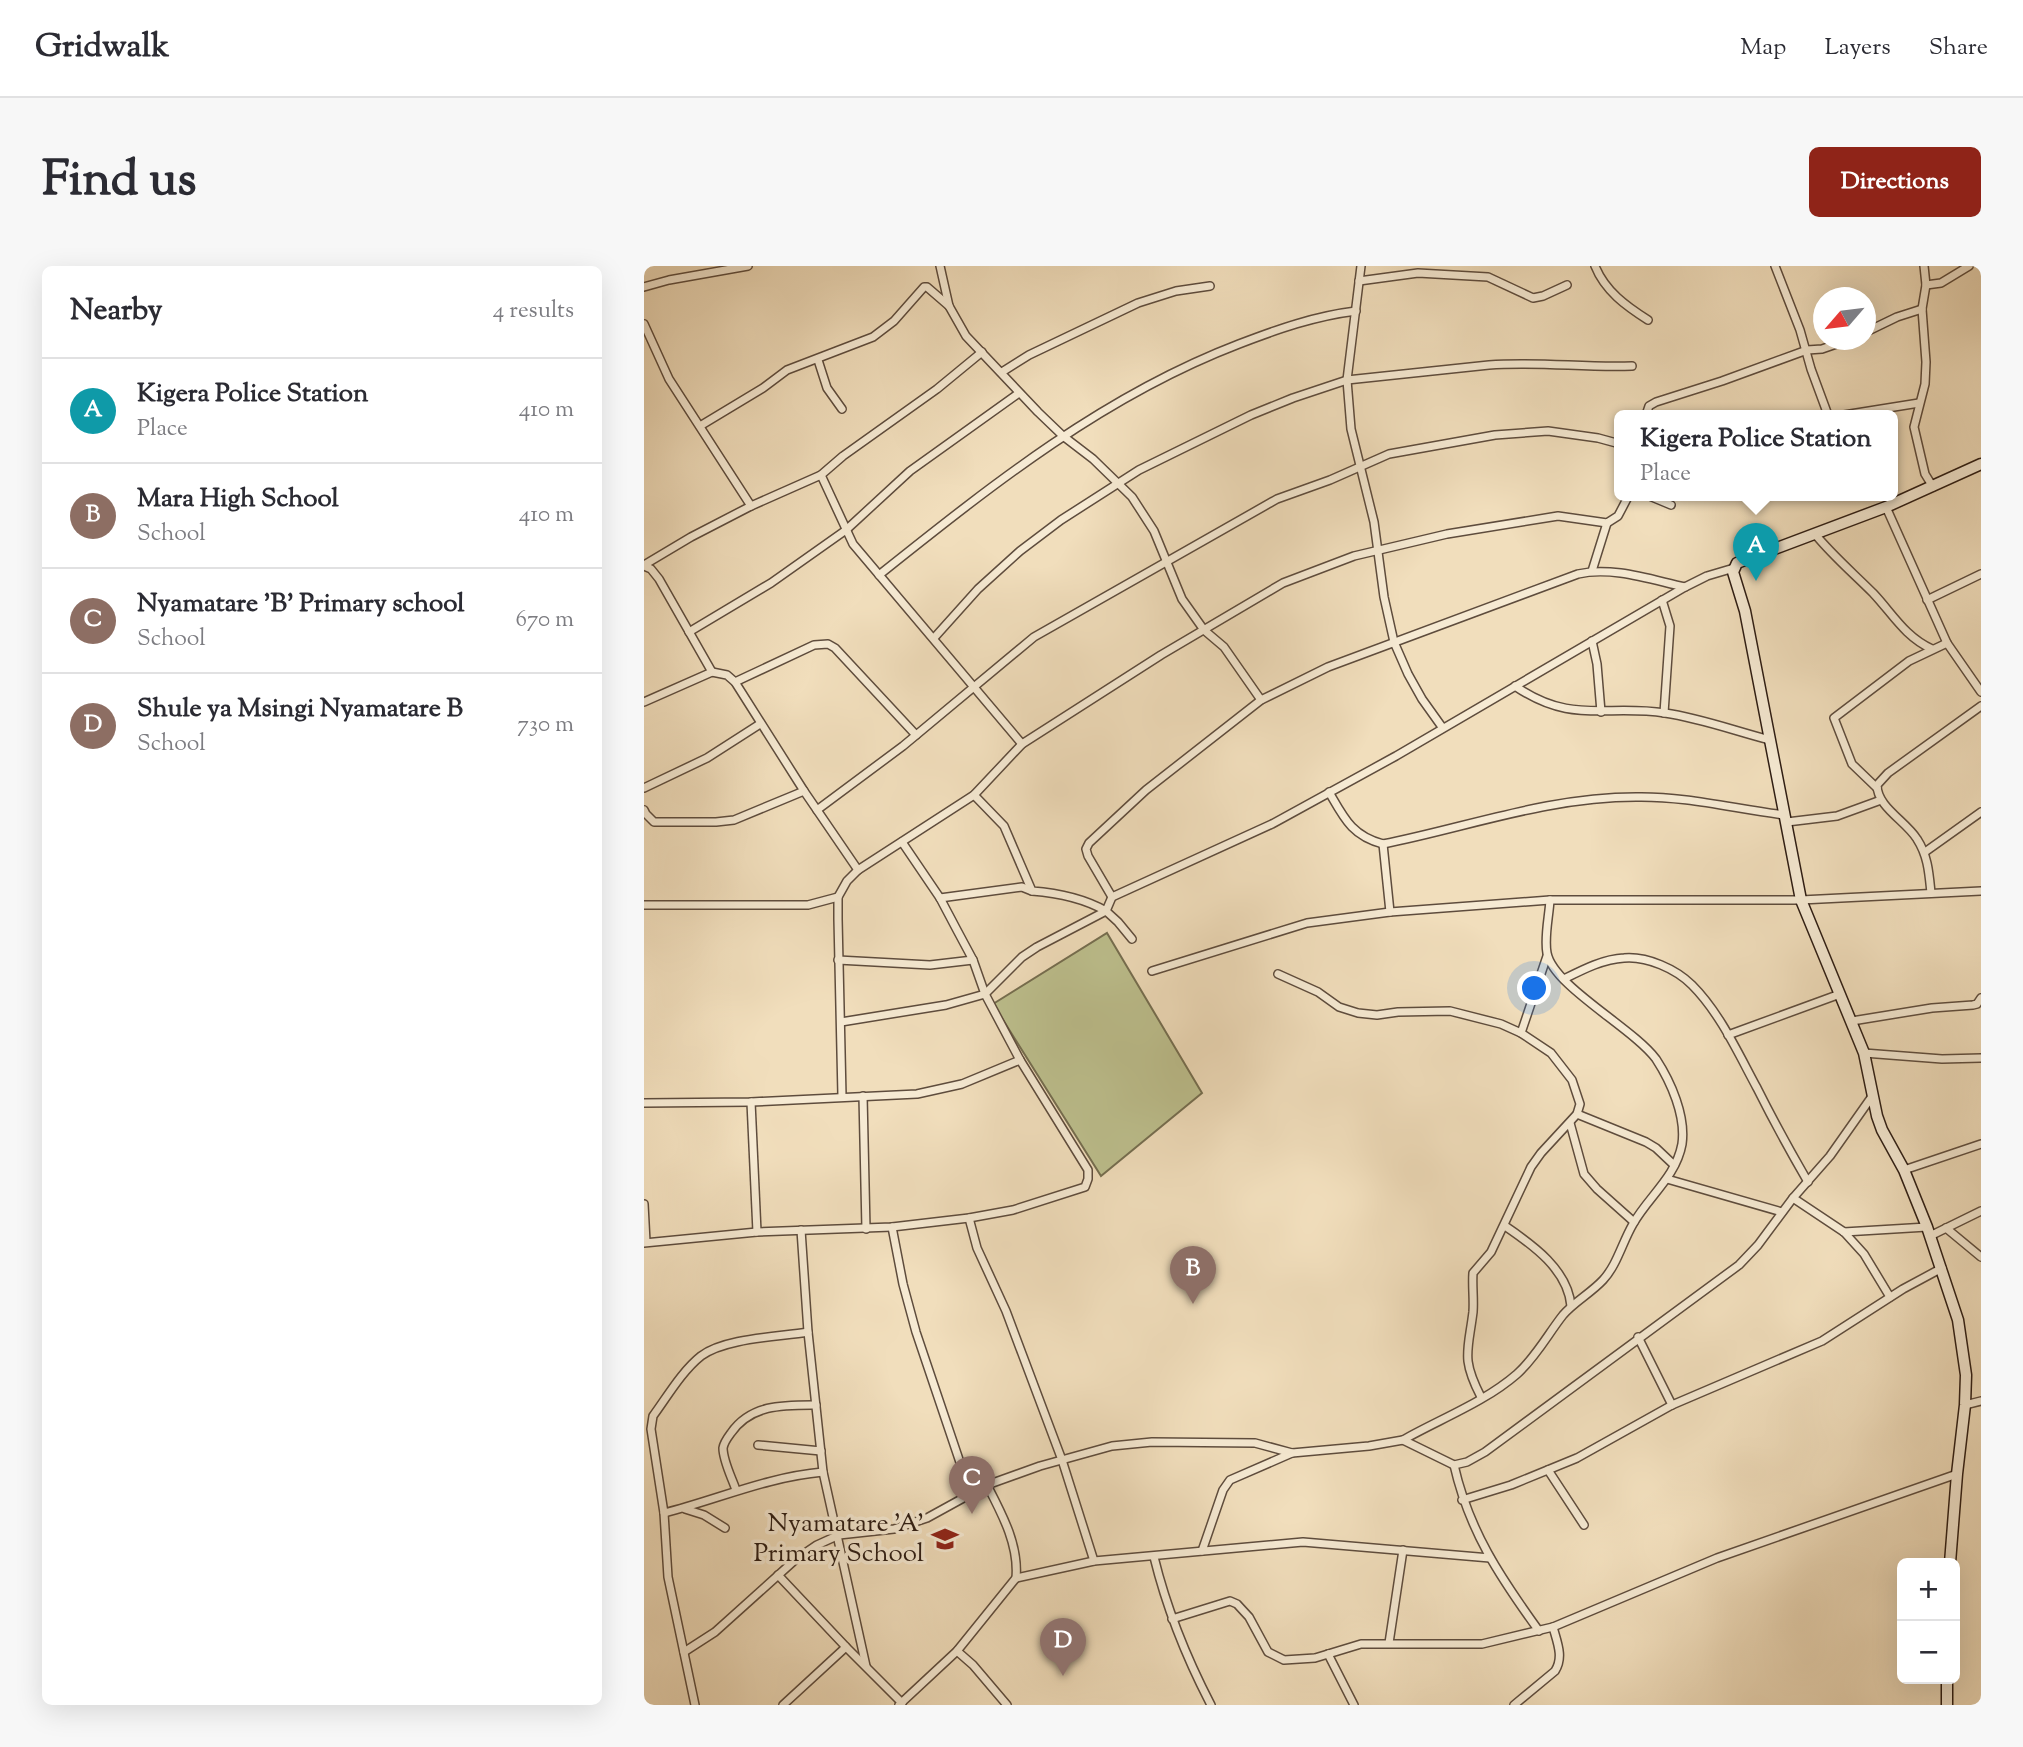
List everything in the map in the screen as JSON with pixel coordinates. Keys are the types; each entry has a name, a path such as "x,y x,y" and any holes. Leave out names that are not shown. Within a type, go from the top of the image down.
{"street":[{"path":"644,287 748,266"},
{"path":"940,266 949,306 965,336 1063,436 1118,482 1145,514 1182,599 1204,630 1224,647 1261,700"},
{"path":"1361,266 1348,380 1350,429 1369,500 1394,642 1422,699 1442,727"},
{"path":"1595,266 1601,281 1619,300 1648,320"},
{"path":"1776,266 1826,410"},
{"path":"1924,266 1926,285 1922,309 1925,384 1914,427 1925,474 1933,487"},
{"path":"1926,285 1941,283 1969,266"},
{"path":"1359,281 1418,273 1488,278 1533,298 1567,285"},
{"path":"1002,372 1029,355 1138,303 1176,291 1210,286"},
{"path":"700,426 763,388 787,370 863,342 883,331 923,287 927,287 949,306"},
{"path":"1876,327 1922,309"},
{"path":"879,575 997,481 1063,436 1140,389 1205,357 1297,323 1356,311"},
{"path":"644,324 661,364 751,506"},
{"path":"1647,410 1648,406 1656,402 1813,350"},
{"path":"644,566 691,537 751,506 821,475 982,352"},
{"path":"818,359 827,388 842,409"},
{"path":"934,638 978,589 1012,558 1061,520 1139,470 1251,415 1293,398 1348,380 1512,363 1632,366"},
{"path":"689,632 771,583 846,530 910,471 1019,393"},
{"path":"1875,410 1919,403"},
{"path":"817,810 916,735 1034,637 1259,508 1359,468 1377,458 1400,451 1514,433 1563,433 1614,443"},
{"path":"1950,1558 1956,1474 1965,1405 1964,1352 1958,1320 1929,1231 1904,1170 1882,1130 1864,1053 1801,900 1745,611 1734,568 1737,563 1886,507 1981,464"},
{"path":"821,475 853,544 976,686 1022,744"},
{"path":"1592,571 1607,523 1618,516 1626,501"},
{"path":"1661,501 1671,505"},
{"path":"1886,507 1947,643 1981,692"},
{"path":"842,1096 838,897 847,881 858,870 974,794 1022,744 1283,583 1326,565 1379,549 1447,534 1544,517 1572,517 1607,523"},
{"path":"1815,534 1907,632 1932,649"},
{"path":"644,566 651,569 659,579 712,673"},
{"path":"841,1022 946,1005 985,994 1022,957 1106,911 1112,897 1272,824 1685,587 1707,576 1734,568"},
{"path":"1112,897 1088,856 1088,843 1146,790 1261,700 1328,667 1592,571 1685,587"},
{"path":"1927,600 1981,574"},
{"path":"1662,600 1670,626 1664,713"},
{"path":"1592,641 1601,712"},
{"path":"1931,893 1925,852 1907,825 1881,800 1877,788 1852,764 1834,718 1899,668 1947,643"},
{"path":"735,682 814,645 828,644 835,648 916,735"},
{"path":"644,702 712,673 727,676 735,682 803,791 858,870"},
{"path":"1515,686 1553,707 1601,712 1664,713 1770,740"},
{"path":"1877,788 1888,773 1981,706"},
{"path":"644,788 707,758 760,724"},
{"path":"644,810 654,822 716,822 749,815 803,791"},
{"path":"1329,792 1354,831 1367,840 1382,844 1520,810 1634,796 1677,798 1786,818 1837,816 1881,800"},
{"path":"974,794 1004,826 1032,891"},
{"path":"1925,852 1981,812"},
{"path":"644,1204 645,1243 757,1232 866,1229 969,1219 1013,1210 1085,1188 1088,1170 1020,1060 985,994 973,960 940,898 902,842"},
{"path":"1382,844 1391,912"},
{"path":"940,898 1022,887 1070,896 1106,911 1132,939"},
{"path":"1152,971 1307,923 1391,912 1550,900 1801,900 1981,891"},
{"path":"644,905 808,905 838,897"},
{"path":"1521,1033 1547,956 1550,900"},
{"path":"1202,1551 1223,1490 1230,1480 1292,1453 1403,1440 1482,1397 1518,1373 1571,1306 1602,1281 1614,1264 1634,1222 1667,1179 1682,1145 1682,1128 1678,1107 1656,1060 1639,1040 1564,978 1547,956"},
{"path":"1564,978 1625,958 1672,970 1691,985 1728,1035 1808,1182"},
{"path":"838,960 930,965 973,960"},
{"path":"1278,974 1318,992 1339,1007 1358,1013 1377,1015 1450,1011 1482,1018 1521,1033 1551,1053 1568,1074 1578,1093 1580,1104 1577,1114 1531,1167 1491,1252 1473,1273 1474,1302 1466,1356 1468,1369 1482,1397"},
{"path":"1728,1035 1840,994"},
{"path":"1852,1021 1932,1008 1973,1005 1981,998"},
{"path":"1864,1053 1942,1059 1981,1058"},
{"path":"644,1103 751,1102 842,1096 895,1097 940,1090 1020,1060"},
{"path":"1403,1440 1454,1465 1467,1462 1485,1452 1639,1337 1715,1285 1758,1245 1793,1198 1830,1156 1873,1094"},
{"path":"863,1096 866,1229"},
{"path":"751,1102 757,1232"},
{"path":"1577,1114 1646,1142 1674,1165"},
{"path":"1570,1123 1584,1174 1634,1222"},
{"path":"1904,1170 1981,1144"},
{"path":"1667,1179 1782,1212"},
{"path":"1793,1198 1844,1232 1864,1254 1891,1297"},
{"path":"1844,1232 1929,1231 1945,1228 1981,1211"},
{"path":"969,1219 977,1248 1010,1321 1062,1460 1094,1561"},
{"path":"1505,1226 1540,1252 1554,1268 1568,1287 1571,1306"},
{"path":"892,1227 916,1332 971,1495"},
{"path":"1945,1228 1981,1257"},
{"path":"801,1230 808,1332 824,1472 866,1666"},
{"path":"1462,1500 1602,1446 1672,1405 1822,1341 1942,1268"},
{"path":"695,1705 667,1577 664,1513 651,1429 653,1416 701,1357 715,1349 808,1332"},
{"path":"1639,1337 1672,1405"},
{"path":"1965,1405 1981,1401"},
{"path":"736,1490 723,1448 740,1422 748,1414 759,1410 791,1405 816,1405"},
{"path":"644,1422 651,1429"},
{"path":"684,1652 715,1632 778,1575 817,1545 839,1535 909,1525 988,1485 1040,1465 1112,1446 1152,1441 1255,1443 1292,1453"},
{"path":"758,1445 821,1451"},
{"path":"1454,1465 1462,1500 1490,1558 1539,1631"},
{"path":"1548,1469 1584,1525"},
{"path":"664,1513 791,1475 824,1472"},
{"path":"1172,1619 1230,1601 1242,1609 1268,1652 1284,1660 1328,1654 1348,1646 1389,1643 1482,1644 1553,1627 1717,1558 1956,1474"},
{"path":"778,1575 901,1704 957,1651 1016,1578 1017,1567 1011,1540 988,1485"},
{"path":"682,1509 704,1516 725,1528"},
{"path":"1016,1578 1094,1561 1303,1542 1490,1558"},
{"path":"1389,1643 1404,1550"},
{"path":"1154,1557 1182,1646 1211,1705"},
{"path":"1514,1705 1555,1671 1559,1664 1560,1655 1553,1627"},
{"path":"783,1705 846,1647"},
{"path":"957,1651 973,1665 1007,1705"},
{"path":"1328,1654 1354,1705"},
{"path":"1947,1684 1947,1705"}],"green space":[{"path":"1107,933 1202,1093 1101,1176 993,1004"}],"place":[{"name":"Kigera Police Station","path":"1756,581"},
{"name":"Mara High School","path":"1193,1304"},
{"name":"Nyamatare 'B' Primary school","path":"972,1514"},
{"name":"Nyamatare 'A' Primary School","path":"945,1539"},
{"name":"Shule ya Msingi Nyamatare B","path":"1063,1676"}]}
